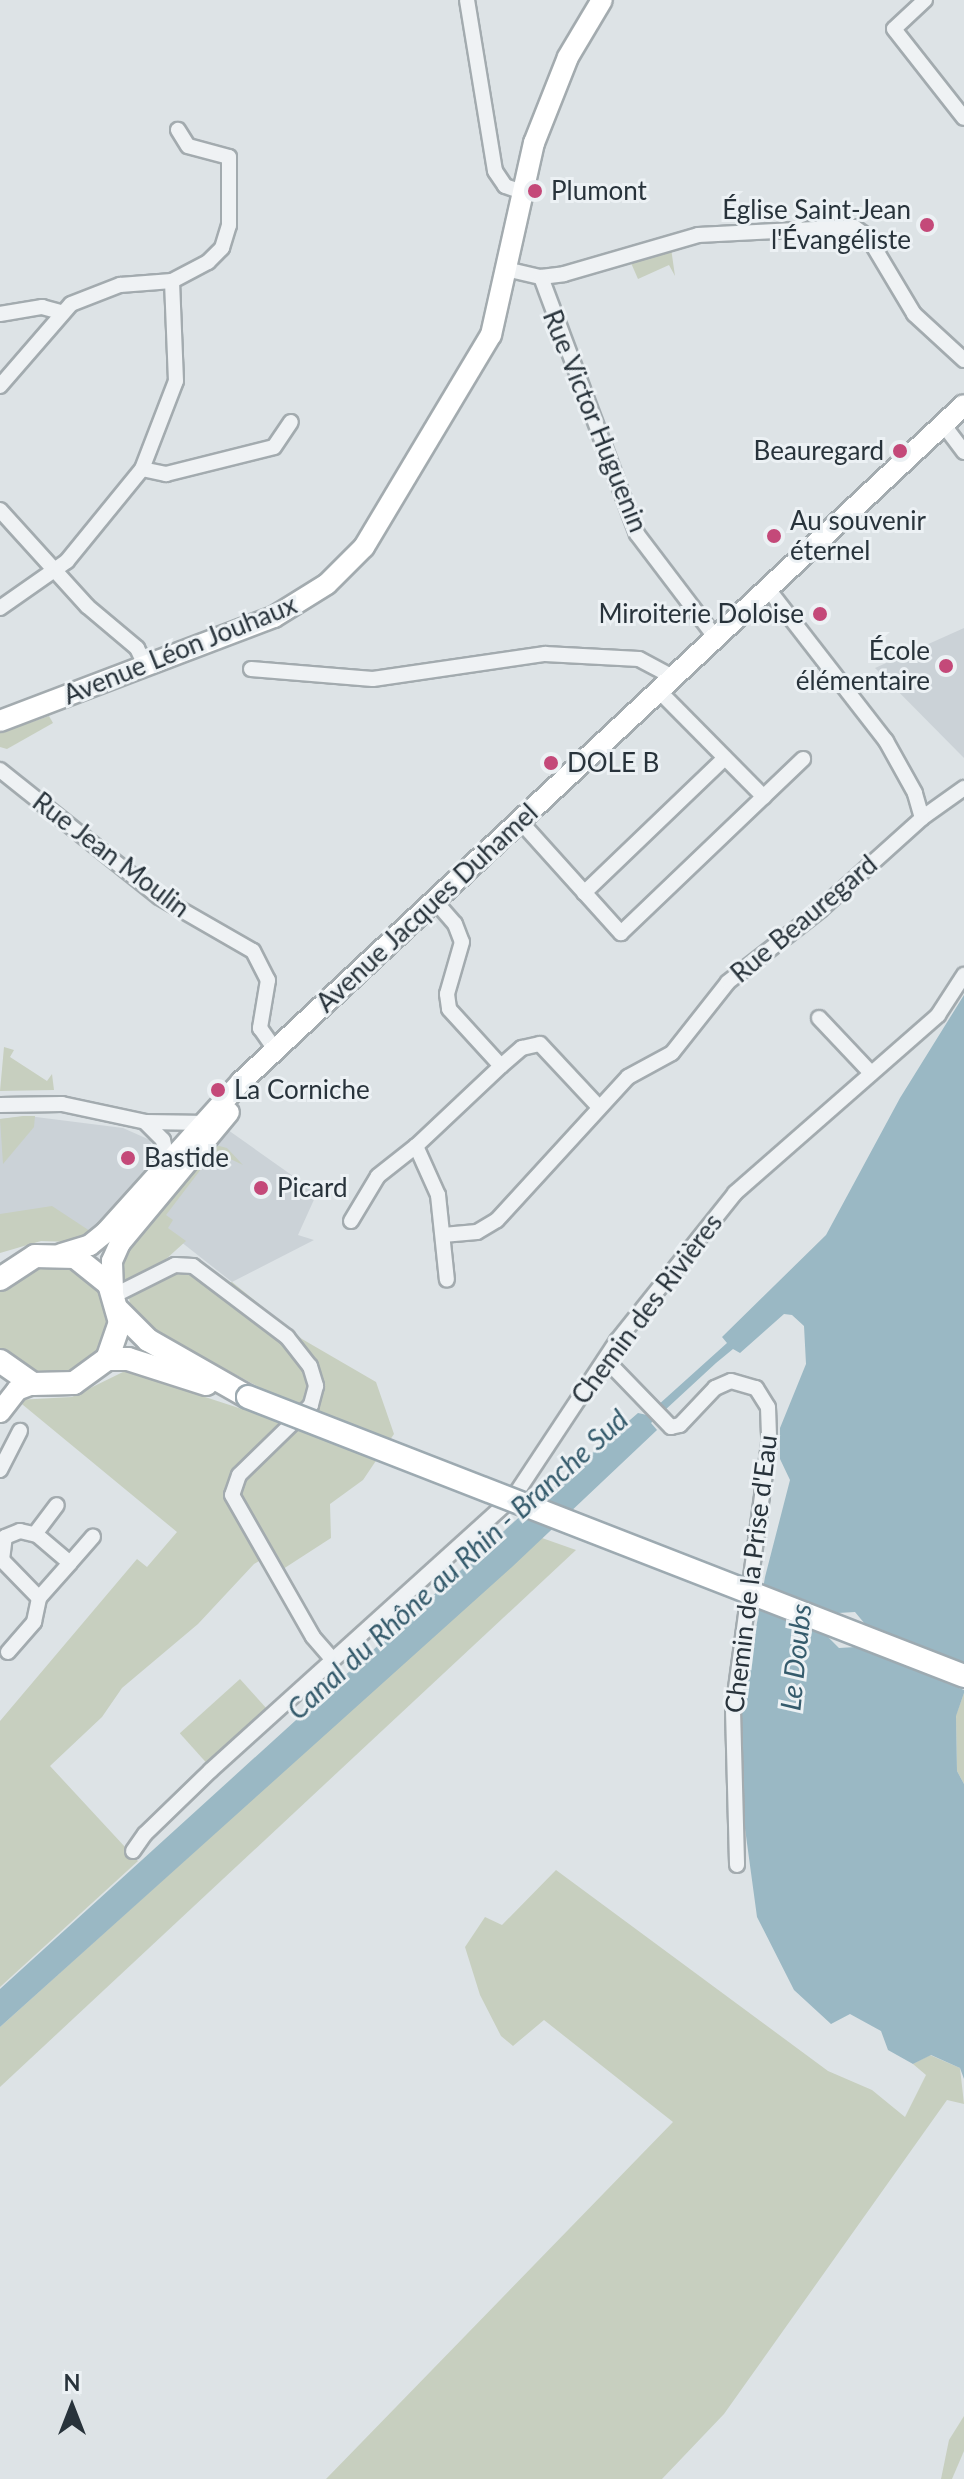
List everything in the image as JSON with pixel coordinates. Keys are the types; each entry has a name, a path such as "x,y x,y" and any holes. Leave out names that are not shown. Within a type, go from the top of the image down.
{"main road":[{"name":"Avenue Léon Jouhaux","path":"0,721 292,609 355,557 475,369 499,316 510,270 522,192 557,83 602,0"},
{"name":"Avenue Jacques Duhamel","path":"116,1299 112,1261 120,1243 208,1124 276,1051 964,405"},
{"name":"Avenue Jacques Duhamel","path":"61,1254 90,1245 106,1232 167,1159 208,1124"},
{"path":"0,1279 8,1264 61,1254 95,1268 148,1340 243,1395"},
{"path":"0,1412 17,1390 33,1384 74,1383 107,1359 118,1333 116,1299"},
{"path":"107,1359 128,1359 243,1395 964,1676"},
{"path":"0,1361 33,1384"}],"street":[{"path":"467,0 495,171 505,186 522,192"},
{"path":"925,0 894,29 964,118"},
{"path":"0,386 61,312 120,285 172,281 208,262 222,248 230,213 229,157 188,146 178,130"},
{"path":"510,270 541,277 582,270 675,238 764,228 858,228 868,237 908,307 964,360"},
{"name":"Rue Victor Huguenin","path":"541,277 637,534 716,638"},
{"path":"0,608 54,572 107,519 142,469 176,381 172,281"},
{"path":"0,314 42,307 61,312"},
{"path":"142,469 166,474 274,447 291,422"},
{"path":"943,424 964,452"},
{"path":"0,510 54,572 137,648 146,667"},
{"path":"768,589 886,741 915,793 922,818"},
{"path":"251,669 373,679 545,654 639,659 666,684 725,758 764,797"},
{"path":"584,893 725,758"},
{"path":"520,821 621,933 803,759"},
{"name":"Rue Jean Moulin","path":"0,770 159,897 253,951 268,980 260,1028 276,1051"},
{"name":"Rue Beauregard","path":"443,1235 477,1232 497,1220 598,1106 628,1077 666,1059 728,982 820,910 922,818 964,788"},
{"path":"435,901 455,924 462,942 447,994 449,1009 501,1066"},
{"name":"Chemin des Rivières","path":"133,1851 153,1826 331,1658 515,1495 607,1361 617,1341 735,1193 938,1015 964,975"},
{"path":"819,1018 870,1072"},
{"path":"351,1221 378,1176 416,1146 527,1045 540,1044 598,1106"},
{"path":"0,1105 82,1106 146,1122 208,1124"},
{"path":"146,1122 163,1140 167,1159"},
{"path":"416,1146 438,1195 447,1280"},
{"path":"116,1299 175,1265 193,1266 287,1337 310,1366 316,1386 311,1405 239,1475 232,1495 313,1637 331,1658"},
{"name":"Chemin de la Prise d'Eau","path":"607,1361 655,1414 671,1427 680,1425 706,1395 731,1381 756,1388 770,1415 733,1710 737,1865"},
{"path":"0,1470 20,1431"},
{"path":"35,1534 57,1505"},
{"path":"39,1598 3,1571 2,1535 20,1531 35,1534 70,1563"},
{"path":"8,1652 34,1622 39,1598 93,1537"}],"shaded area":[{"path":"964,628 964,758 875,668"},
{"path":"28,1116 123,1128 150,1140 156,1160 96,1230 0,1244 0,1119"},
{"path":"228,1130 317,1193 298,1235 314,1240 232,1282 157,1223"}],"green space":[{"path":"671,248 675,276 669,265 638,279 631,263 621,265"},
{"path":"49,716 53,723 7,749 0,747 0,733"},
{"path":"4,1047 14,1050 10,1057 47,1081 52,1074 54,1090 0,1091"},
{"path":"35,1116 34,1127 3,1164 0,1119"},
{"path":"212,1144 227,1148 243,1165 222,1155 211,1156 166,1215 173,1220 168,1228 186,1241 154,1270 123,1284 122,1263 142,1226"},
{"path":"52,1206 93,1233 73,1242 41,1241 0,1253 0,1214"},
{"path":"53,1259 93,1275 113,1321 90,1368 43,1380 0,1350 0,1290 6,1281"},
{"path":"191,1270 217,1286 232,1282 302,1339 376,1382 394,1434 363,1480 330,1504 331,1538 280,1571 271,1554 254,1564 198,1624 122,1688 102,1717 50,1766 138,1861 0,1987 0,1721 137,1559 147,1567 177,1532 17,1400 72,1397 125,1371 242,1409 268,1392 154,1331 133,1314 128,1295 169,1271"},
{"path":"542,1538 576,1550 0,2087 0,2027"},
{"path":"240,1679 268,1710 208,1764 180,1733"},
{"path":"964,1693 964,1784 957,1771 956,1715"},
{"path":"556,1870 828,2071 872,2090 905,2117 926,2075 913,2064 930,2055 960,2068 964,2104 947,2100 724,2414 662,2479 326,2479 673,2122 544,2020 513,2046 501,2036 480,1995 465,1947 485,1917 502,1925"},
{"path":"964,2416 964,2451 952,2479 941,2479 949,2440"}],"water":[{"name":"Le Doubs","path":"964,995 964,1693 956,1716 957,1771 964,1784 964,2079 960,2068 931,2055 913,2064 888,2050 881,2031 850,2014 831,2024 794,1990 757,1917 741,1799 741,1714 765,1577 790,1480 780,1459 780,1428 806,1364 804,1326 792,1315 784,1314 740,1353 733,1349 716,1363 651,1423 657,1430 512,1567 0,2027 0,1989 537,1501 638,1413 647,1415 727,1343 722,1337 826,1235 900,1098"}],"pier":[{"path":"760,1583 838,1613 855,1612 865,1624 964,1663 964,1690 856,1647 839,1648 828,1637 755,1608"}],"place":[{"name":"Plumont","path":"535,191"},
{"name":"Église Saint-Jean l'Évangéliste","path":"927,225"},
{"name":"Beauregard","path":"900,451"},
{"name":"Au souvenir éternel","path":"774,536"},
{"name":"Miroiterie Doloise","path":"820,614"},
{"name":"École élémentaire","path":"946,666"},
{"name":"DOLE B","path":"551,763"},
{"name":"La Corniche","path":"218,1090"},
{"name":"Bastide","path":"128,1158"},
{"name":"Picard","path":"261,1188"}],"water label":[{"name":"Canal du Rhône au Rhin - Branche Sud","path":"457,1564"}]}
